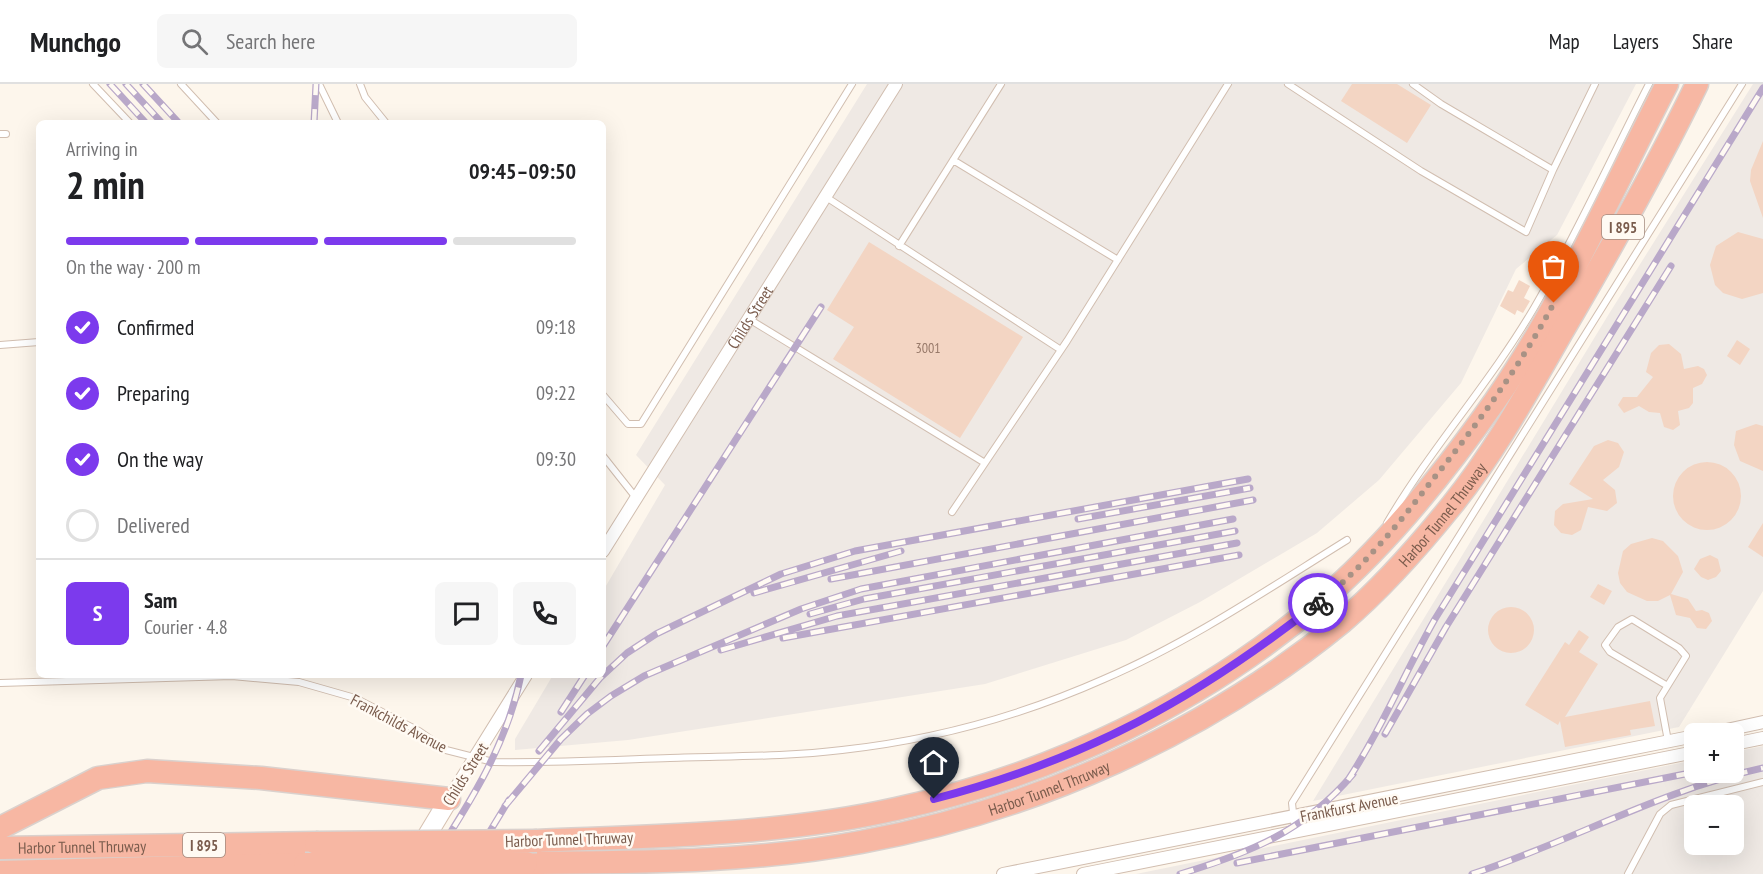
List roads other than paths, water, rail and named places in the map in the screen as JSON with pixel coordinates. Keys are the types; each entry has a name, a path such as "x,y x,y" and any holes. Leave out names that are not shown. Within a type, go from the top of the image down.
{"highway":[{"name":"Harbor Tunnel Thruway","path":"0,848 537,841 732,831 807,824 895,810 972,789 1037,768 1143,721 1266,645 1323,599 1397,525 1496,400 1534,361 1562,287 1667,84"},
{"name":"Harbor Tunnel Thruway","path":"0,872 304,864 630,862 778,854 864,842 981,812 1052,788 1131,755 1200,720 1277,670 1342,621 1374,591 1451,507 1474,477 1534,361 1656,170 1697,84"},
{"path":"0,828 98,778 147,771 261,778 449,799"}],"main road":[{"name":"Childs Street","path":"403,874 449,799"}],"street":[{"name":"Childs Street","path":"606,543 638,499 896,84"},
{"name":"Childs Street","path":"449,799 524,678"},
{"path":"1744,726 1763,722"},
{"name":"Frankfurst Avenue","path":"1083,874 1294,824 1684,738"},
{"path":"1744,742 1763,738"},
{"name":"Frankfurst Avenue","path":"1003,874 1684,754"}],"lane":[{"path":"93,84 127,120"},
{"path":"181,84 214,120"},
{"path":"319,84 337,120"},
{"path":"360,84 365,97 384,120"},
{"path":"606,398 628,424 641,424 852,84"},
{"path":"899,246 1001,84"},
{"path":"952,512 1062,350 1228,84"},
{"path":"1288,84 1421,171 1526,232 1595,84"},
{"path":"1413,84 1441,104 1553,170"},
{"path":"1534,361 1534,308 1649,84"},
{"path":"1294,824 1292,803 1534,361 1742,84"},
{"path":"953,160 1118,260"},
{"path":"826,197 1062,350"},
{"path":"749,319 985,463"},
{"path":"0,345 36,342"},
{"path":"606,460 638,499"},
{"name":"Frankchilds Avenue","path":"254,678 299,682 355,698 419,730 446,750 474,759 533,763 788,755 896,742 1003,717 1053,700 1159,654 1347,540"},
{"path":"1666,685 1610,652 1605,645 1617,627 1632,619 1679,648 1686,656 1660,698 1668,742"},
{"name":"Frankchilds Avenue","path":"0,683 166,678"},
{"path":"1628,874 1660,814 1671,805 1763,782"}],"railway":[{"path":"110,84 143,120"},
{"path":"126,84 159,120"},
{"path":"143,84 176,120"},
{"path":"314,120 316,84"},
{"path":"1348,780 1372,740 1435,619 1763,88"},
{"path":"1385,734 1446,627 1671,266"},
{"path":"606,641 821,307"},
{"path":"606,672 627,653 656,634 781,574 855,551 1248,479"},
{"path":"1078,519 1250,488"},
{"path":"831,579 1253,500"},
{"path":"505,806 561,739 587,714 611,696 644,676 801,609 861,589 1233,519"},
{"path":"810,614 864,599 1235,531"},
{"path":"721,650 837,616 1237,543"},
{"path":"754,593 901,551"},
{"path":"783,638 1239,555"},
{"path":"424,874 469,803 495,754 520,678"},
{"path":"561,712 583,678"},
{"path":"539,751 600,678"},
{"path":"1472,874 1688,789 1763,768"},
{"path":"1180,874 1229,858 1295,826 1334,794 1353,774"},
{"path":"1237,863 1684,774"},
{"path":"464,874 509,800"}]}
